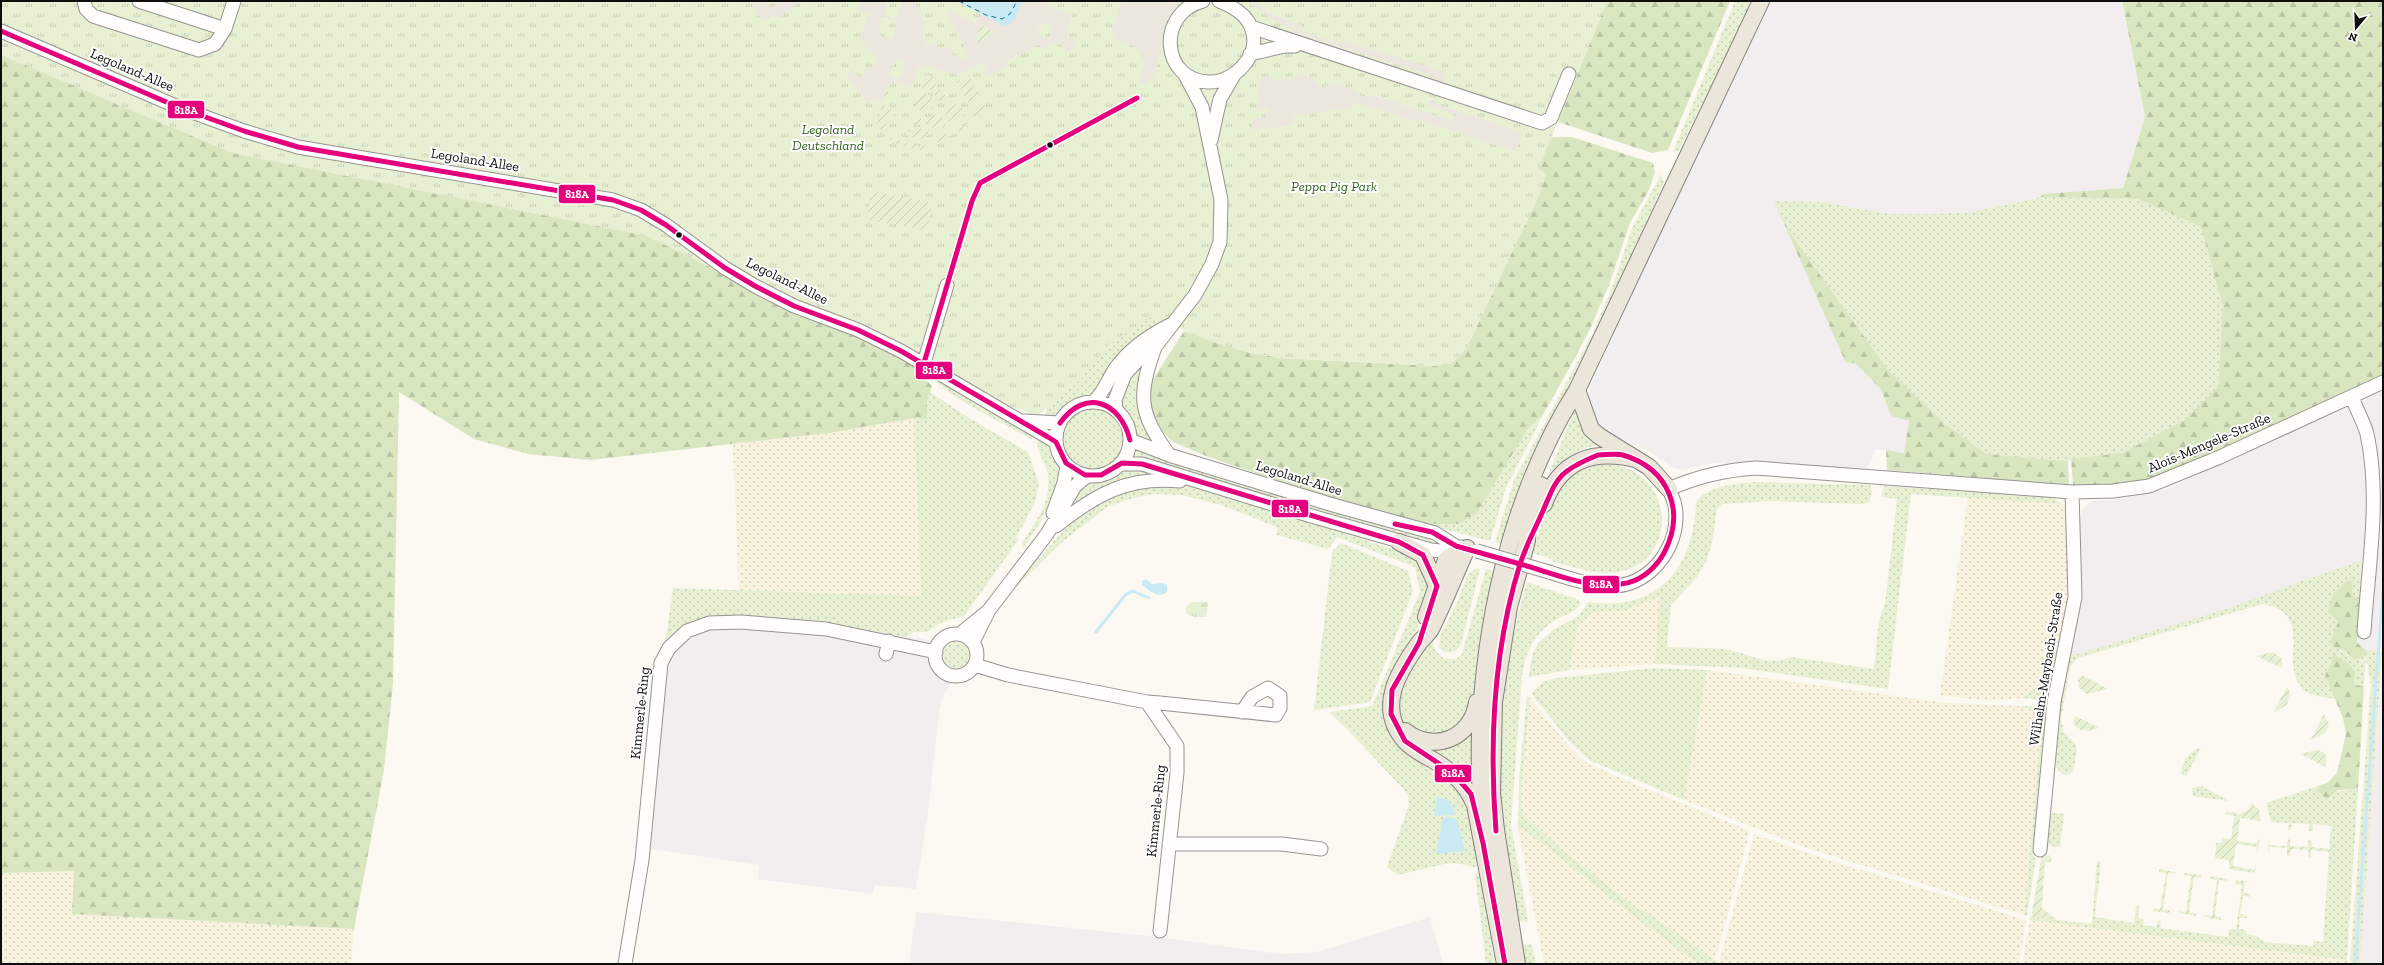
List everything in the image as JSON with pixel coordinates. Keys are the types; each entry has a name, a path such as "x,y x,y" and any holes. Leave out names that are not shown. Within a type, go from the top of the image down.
{"main road":[{"path":"1483,843 1480,714 1484,679 1495,607 1508,552 1522,508 1562,413 1577,390 1761,1"},
{"path":"1577,390 1591,429 1599,436 1650,467 1669,488"},
{"path":"1528,541 1528,524 1545,473 1570,416 1577,390"},
{"path":"1517,964 1496,830 1492,756 1497,674 1509,607 1528,541 1536,526 1552,484 1561,474 1586,458 1599,455 1617,455 1635,459"},
{"path":"1399,542 1423,555 1437,586"},
{"path":"1467,549 1446,560 1419,642 1392,690 1390,705 1395,722 1405,741 1453,773 1464,784 1476,805 1506,964"},
{"path":"1419,642 1430,631 1467,549"},
{"path":"1395,722 1410,734 1428,742 1440,742 1451,739 1460,734 1473,717 1478,691 1484,679"}],"street":[{"path":"84,1 86,9 93,16 199,50 215,44 225,29 234,1"},
{"path":"139,1 174,6 225,29"},
{"path":"1116,410 1117,393 1125,374 1140,358 1155,347 1173,324 1203,282 1212,264 1220,242 1221,200 1202,107 1184,73 1176,64 1171,53 1170,41 1171,29 1176,18 1184,9 1203,1"},
{"path":"1184,73 1196,79 1209,82 1222,81 1234,75 1241,69 1250,54 1252,46 1251,27 1240,12 1230,5 1219,1"},
{"path":"1251,27 1305,47 1542,123 1551,118 1554,113 1569,74"},
{"name":"Legoland-Allee","path":"1,31 178,107 244,131 295,146 613,200 641,210 666,225 725,268 755,286 794,306 858,330 924,364 1056,442"},
{"path":"1250,54 1285,46 1305,47"},
{"path":"1209,145 1220,99 1234,75"},
{"path":"1434,99 1440,82"},
{"path":"924,364 948,285"},
{"path":"1093,402 1101,396 1115,369 1130,350 1152,334 1173,324"},
{"path":"1155,347 1143,385 1143,408 1159,441 1169,454"},
{"name":"Alois-Mengele-Straße","path":"1669,488 1695,477 1732,469 1756,468 2072,492 2113,491 2149,486 2220,457 2383,382"},
{"path":"2352,397 2366,433 2372,477 2372,520 2364,632"},
{"path":"1093,402 1105,404 1116,410 1124,419 1129,430 1130,440 1127,454 1120,464 1105,474 1087,476 1076,472 1067,466 1059,454 1056,442 1057,430 1060,423 1070,410 1081,404 1093,402"},
{"name":"Legoland-Allee","path":"1019,421 1060,423"},
{"name":"Legoland-Allee","path":"1130,440 1169,454 1390,523 1435,533 1467,549"},
{"path":"1120,464 1142,464 1399,542 1441,551 1467,549 1594,585 1616,586 1630,583 1643,577 1655,567 1665,554 1672,539 1675,524 1675,507 1669,488"},
{"path":"1047,534 1064,483 1067,466"},
{"path":"972,642 989,610 1047,534 1075,486 1087,476"},
{"path":"1047,534 1087,502 1112,490 1138,482 1164,479 1210,484"},
{"name":"Wilhelm-Maybach-Straße","path":"2040,850 2054,702 2075,597 2072,492"},
{"path":"960,634 972,642 977,653 975,665 965,674 951,675 940,668 936,652 938,645 947,636 960,634 989,610"},
{"name":"Kimmerle-Ring","path":"625,964 642,860 661,663 669,648 680,635 694,627 710,623 741,622 826,629 888,647 936,652"},
{"path":"975,665 1008,675 1147,702 1242,712"},
{"name":"Kimmerle-Ring","path":"1147,702 1177,746 1177,773 1160,931"},
{"path":"1169,844 1282,844 1321,849"}],"shaded area":[{"path":"751,1 765,1 771,7 785,1 803,1 787,10 779,19 772,15 768,21 758,15"},
{"path":"859,1 888,1 883,15 896,19 902,1 914,1 926,26 923,28 925,32 921,35 928,46 935,43 942,49 949,46 953,49 952,54 968,60 969,57 948,15 951,11 976,24 981,14 1015,20 1022,1 1046,1 1052,9 1073,14 1067,32 1076,47 1066,53 1059,41 1042,49 1039,45 1005,62 1007,66 988,76 984,65 980,63 958,75 923,65 918,69 912,86 891,82 890,86 887,85 882,102 872,99 868,103 847,77 852,69 860,77 879,59 860,40 868,14 859,11 861,3","holes":["882,16 896,21 894,37 891,39 882,37 879,32","1042,24 1049,24 1052,28 1052,34 1048,38 1043,38 1038,34 1038,29","981,25 995,32 979,43 975,38","898,58 907,63 899,79 889,75"]},
{"path":"1122,1 1179,1 1165,23 1161,37 1161,52 1154,75 1146,85 1139,81 1145,64 1142,54 1134,46 1116,39 1112,31"},
{"path":"1247,1 1253,1 1273,15 1303,26 1302,31 1332,41 1348,42 1446,72 1443,83 1437,82 1436,77 1294,32 1294,29 1279,23"},
{"path":"1770,1 2122,1 2145,117 2123,188 2043,194 2041,197 1972,212 1936,214 1890,214 1823,202 1855,363 1881,389 1891,416 1909,421 1904,453 1876,449 1866,472 1759,464 1712,463 1682,470 1673,468 1648,450 1600,430 1586,405 1589,390 1667,214"},
{"path":"1301,74 1313,78 1321,88 1335,83 1354,89 1362,97 1373,95 1453,121 1455,114 1428,105 1432,98 1435,99 1436,104 1522,132 1516,151 1441,127 1434,127 1422,120 1414,121 1353,102 1352,108 1293,116 1294,125 1253,130 1251,119 1265,117 1265,112 1270,111 1265,108 1255,112 1260,98 1257,89 1259,81 1267,76 1278,81 1286,78 1288,80"},
{"path":"2383,390 2383,964 2360,964 2382,652 2366,650 2357,643 2361,560 2225,609 2069,657 2082,579 2079,520 2084,507 2092,501 2124,498 2164,490"},
{"path":"914,418 921,596 739,590 733,444 836,432"},
{"path":"1968,497 2062,504 2065,508 2070,566 2068,596 2060,640 2043,682 2034,691 2021,698 1987,701 1940,695"},
{"path":"1659,597 1655,664 1569,670 1578,626 1593,612 1624,611"},
{"path":"783,619 842,625 932,641 929,661 952,683 943,695 939,712 928,812 916,889 875,885 873,894 758,879 759,865 638,847 655,671 677,632"},
{"path":"1707,670 1946,703 2022,706 2023,709 2037,710 2042,713 2024,915 1806,848 1684,800"},
{"path":"1530,698 1569,746 1584,761 1620,778 1750,831 1715,961 1643,910 1638,909 1559,847 1523,814 1521,804 1522,785"},
{"path":"1518,828 1522,828 1627,911 1698,964 1544,964"},
{"path":"1754,834 1826,859 2026,920 2019,964 1721,964 1719,963"},
{"path":"74,871 72,914 354,929 351,964 1,964 1,873"},
{"path":"916,912 1158,937 1280,954 1317,952 1430,917 1443,964 909,964"},
{"path":"2030,920 2347,960 2347,964 2022,964"}],"green space":[{"path":"1,1 1607,1 1538,170 1546,174 1538,197 1466,349 1452,363 1435,366 1280,358 1246,352 1216,343 1151,317 1109,344 1081,379 1037,416 998,402 774,289 710,267 647,236 232,153 1,55"},
{"path":"1607,1 1730,1 1668,150 1652,153 1558,122"},
{"path":"1735,1 1755,1 1681,146 1678,151 1673,152"},
{"path":"2122,1 2383,1 2383,375 2183,466 2147,480 2116,486 2073,485 2071,459 2122,453 2183,421 2218,387 2223,307 2201,227 2138,199 2041,197 2043,194 2123,188 2145,117"},
{"path":"981,25 996,32 979,43 975,38"},
{"path":"1,43 606,208 851,334 918,365 927,381 932,386 927,402 927,419 914,418 836,432 591,460 528,454 474,439 399,392 393,683 384,770 354,929 72,914 74,871 1,873"},
{"path":"925,74 933,77 935,84 945,95 947,101 938,101 932,91 922,87"},
{"path":"971,79 974,89 977,88 981,98 970,105 956,81"},
{"path":"887,85 890,86 884,106 897,111 895,116 889,115 883,133 877,124"},
{"path":"919,92 930,95 934,103 932,109 922,112 914,108"},
{"path":"984,97 985,105 982,114 974,121 953,135 924,149 919,150 903,146 884,136 922,147 973,120 974,117 972,108 983,102"},
{"path":"959,103 966,115 950,123 945,114 946,109"},
{"path":"935,114 941,116 945,127 937,130 925,124 916,126 911,125 913,117 924,120"},
{"path":"923,129 931,133 919,140 907,135 909,130"},
{"path":"1551,137 1572,137 1653,163 1655,172 1649,190 1630,223 1609,285 1590,329 1544,413 1527,430 1476,514 1458,524 1424,524 1318,495 1206,456 1173,442 1159,428 1152,414 1149,400 1150,384 1184,331 1246,352 1280,358 1435,366 1452,363 1466,349 1538,197 1546,174 1538,170"},
{"path":"1661,174 1664,182 1502,544 1495,542 1514,480 1593,333 1613,285 1632,228"},
{"path":"878,192 929,202 931,209 927,230 867,220 870,198 873,194"},
{"path":"2041,197 2138,199 2201,227 2223,307 2218,387 2183,421 2122,453 2068,461 1987,454 1944,423 1889,371 1790,233 1774,201 1823,202 1890,214 1936,214 1972,212"},
{"path":"1774,201 1790,233 1889,371 1944,423 1987,454 2068,461 2069,485 1887,470 1886,450 1904,453 1909,421 1891,416 1881,389 1855,363 1846,363"},
{"path":"1153,311 1162,321 1138,337 1124,349 1106,372 1097,389 1072,401 1055,414 1045,418 1047,407 1081,379 1103,347"},
{"path":"1146,361 1138,384 1137,402 1143,420 1154,441 1153,444 1138,439 1120,399 1129,373"},
{"path":"930,373 1035,433 1031,439 979,411 942,387 930,377"},
{"path":"930,392 972,420 1028,452 1039,484 1036,500 1016,538 1019,539 964,616 942,622 927,632 914,632 906,637 842,625 737,617 665,644 673,588 921,596 914,418 927,419 927,402"},
{"path":"1577,404 1606,444 1589,447 1575,453 1549,473"},
{"path":"1087,409 1099,409 1110,414 1118,422 1123,433 1121,451 1110,464 1099,469 1087,469 1076,464 1068,456 1063,445 1063,433 1068,422 1076,414"},
{"path":"1544,413 1506,488 1490,541 1424,524 1458,524 1527,430"},
{"path":"1040,436 1047,445 1053,457 1060,475 1060,480 1040,523 1023,549 1022,543 1038,518 1046,500 1048,491 1049,481 1047,471 1037,442"},
{"path":"1134,449 1402,532 1436,538 1444,548 1130,460"},
{"path":"1607,464 1631,470 1648,483 1659,501 1662,520 1658,540 1648,556 1631,568 1608,573 1594,572 1572,567 1551,561 1552,559 1533,553 1548,507 1555,494 1564,483 1575,474 1589,468"},
{"path":"1128,469 1163,471 1070,510 1067,504 1084,483 1108,479"},
{"path":"1753,482 1870,485 1872,491 1869,503 1860,504 1771,501 1722,504 1717,509 1712,543 1707,560 1697,577 1671,605 1667,647 1723,649 1765,660 1782,660 1791,657 1874,669 1879,620 1885,604 1897,499 1881,497 1884,486 2052,497 2062,504 1911,494 1888,689 1742,668 1655,664 1659,597 1624,611 1593,612 1578,626 1569,670 1529,677 1532,656 1538,643 1554,629 1579,616 1588,602 1613,603 1634,600 1652,592 1668,581 1679,566 1688,547 1694,526 1696,502 1701,497 1714,489"},
{"path":"1160,483 1198,486 1414,556 1428,574 1429,596 1409,650 1386,686 1383,715 1390,734 1450,776 1469,799 1480,863 1475,867 1455,863 1444,864 1398,875 1387,867 1409,805 1408,794 1349,731 1329,712 1372,706 1420,592 1415,567 1337,537 1328,549 1277,535 1277,527 1221,505 1182,495 1153,494 1130,499 1107,507 1062,542 1010,593 1021,578 1083,509 1102,498"},
{"path":"1341,543 1408,571 1413,591 1370,702 1314,710 1332,552"},
{"path":"2361,560 2359,600 2352,595 2353,581 2334,618 2338,621 2335,630 2340,651 2347,652 2354,660 2366,656 2366,650 2382,652 2360,964 2350,964 2371,685 2366,658 2364,686 2354,685 2355,679 2350,665 2344,663 2339,656 2332,657 2331,664 2326,672 2335,699 2310,694 2303,689 2296,678 2293,666 2293,629 2288,618 2279,610 2263,604 2078,658 2070,667 2061,719 2064,732 2076,745 2077,751 2073,772 2066,775 2061,773 2054,760 2060,698 2068,657 2225,609"},
{"path":"1475,569 1480,569 1461,644 1456,651 1446,653 1439,647 1440,636 1458,601 1467,576"},
{"path":"1486,569 1495,572 1485,612 1473,705 1463,725 1434,738 1404,724 1400,717 1398,695 1404,679 1431,640 1435,650 1444,659 1456,659 1462,654"},
{"path":"2347,581 2353,581 2352,595 2359,600 2357,643 2366,650 2366,656 2354,660 2347,652 2333,647 2331,640 2338,622 2328,611 2333,594"},
{"path":"1527,582 1579,600 1580,605 1573,612 1551,623 1538,635 1530,649 1522,675 1511,824 1528,922 1516,921 1499,807 1497,779 1503,693 1513,637"},
{"path":"1191,602 1208,602 1206,617 1194,617 1186,613 1186,607"},
{"path":"2060,640 2053,672 2047,687 2036,699 2021,698 2037,686 2042,680 2050,666"},
{"path":"956,642 965,646 969,655 965,664 956,668 947,664 943,655 947,646"},
{"path":"2273,652 2282,659 2282,668 2256,656"},
{"path":"2335,654 2350,665 2355,672 2354,685 2364,686 2358,789 2338,790 2327,799 2319,793 2318,786 2327,783 2337,773 2346,734 2343,718 2325,675 2331,664 2332,657"},
{"path":"1654,668 1707,670 1684,800 1589,760 1569,741 1531,693 1544,681 1557,678"},
{"path":"2082,675 2108,689 2086,694 2079,687 2078,680"},
{"path":"2287,687 2290,692 2287,705 2273,713"},
{"path":"1527,696 1530,698 1522,785 1521,804 1523,814 1559,847 1638,909 1643,910 1721,964 1698,964 1627,911 1522,828 1518,828 1519,780"},
{"path":"2022,706 2039,706 2047,713 2034,858 2036,858 2027,916 2024,915 2042,714 2037,710 2023,709"},
{"path":"2324,714 2329,725 2328,728 2322,735 2311,739"},
{"path":"2076,716 2099,728 2088,731 2081,730 2073,722 2074,717"},
{"path":"1472,725 1477,798 1423,745"},
{"path":"2201,748 2186,776 2182,774 2184,761 2190,754"},
{"path":"2316,750 2323,752 2327,757 2325,767 2301,754"},
{"path":"2202,786 2229,801 2193,796 2192,788"},
{"path":"2318,786 2319,793 2358,789 2347,960 2030,920 2031,917 2092,924 2097,861 2101,862 2095,917 2134,923 2136,906 2139,906 2138,918 2144,919 2143,925 2157,927 2158,920 2161,921 2160,928 2228,937 2229,929 2236,930 2242,885 2235,884 2236,880 2252,882 2245,882 2243,893 2250,894 2250,897 2243,896 2240,914 2247,916 2247,918 2240,918 2239,929 2246,930 2245,934 2254,935 2265,942 2313,946 2314,941 2323,942 2331,826 2313,824 2313,831 2309,831 2309,824 2292,823 2291,830 2288,830 2289,823 2271,822 2266,803"},
{"path":"2251,803 2259,809 2261,829 2260,821 2240,818 2237,841 2257,844 2260,837 2257,854 2257,847 2236,844 2233,866 2254,870 2256,863 2255,873 2229,869 2229,860 2215,858 2216,843 2221,843 2222,838 2231,839 2234,816 2224,813 2235,812 2238,815 2250,809"},
{"path":"2052,813 2064,814 2060,847 2051,846 2047,841 2049,817"},
{"path":"2269,838 2269,845 2287,846 2288,839 2290,839 2290,846 2308,847 2308,840 2312,841 2311,847 2329,849 2329,852 2311,850 2311,858 2308,857 2308,850 2291,849 2290,856 2287,856 2287,848 2270,847 2268,854"},
{"path":"2050,855 2052,862 2045,862 2042,908 2057,920 2031,917 2041,860 2042,857"},
{"path":"2159,869 2176,872 2175,874 2168,873 2163,909 2170,910 2170,913 2153,911 2154,908 2160,909 2166,873 2159,872"},
{"path":"1475,873 1478,873 1485,889 1494,964 1486,964"},
{"path":"2185,873 2201,875 2201,878 2194,877 2189,912 2196,914 2196,916 2179,913 2179,911 2186,912 2191,876 2184,875"},
{"path":"2210,876 2227,879 2227,881 2219,880 2215,916 2221,917 2221,920 2204,917 2205,915 2212,916 2217,880 2210,879"},
{"path":"1532,944 1536,964 1524,964 1521,945"}],"water":[{"path":"956,1 1022,1 1015,20 1005,26"},
{"path":"1146,579 1152,584 1162,583 1167,585 1167,592 1160,595 1151,592 1142,585 1142,581"},
{"path":"1437,797 1450,801 1455,815 1434,816"},
{"path":"1443,818 1456,818 1465,851 1436,854"}],"waterway":[{"path":"2355,964 2383,589"},
{"path":"1096,632 1126,594 1133,591 1149,598"}],"ferry route":[{"path":"959,1 986,15 1002,19 1010,14 1017,1"}],"transit line":[{"name":"818A","path":"1,31 178,107 244,131 298,147 613,200 641,210 666,225 725,268 755,286 794,306 858,330 901,351 1048,437 1056,442 1066,463 1085,475 1101,475 1122,463 1142,464 1399,542 1423,555 1437,586 1419,643 1392,690 1391,714 1405,741 1453,773 1471,794 1483,843 1505,964"},
{"name":"818A","path":"924,363 972,201 980,183 1137,98"},
{"name":"818A","path":"1060,423 1070,412 1080,405 1090,403 1101,404 1110,408 1118,416 1125,427 1130,440"},
{"name":"818A","path":"1598,455 1623,455 1652,470 1662,481 1669,494 1673,507 1673,522 1670,537 1660,559 1641,578 1628,583 1608,585 1570,579 1520,564 1557,481 1571,468 1598,455"},
{"name":"818A","path":"1395,524 1432,532 1456,546 1520,564"},
{"name":"818A","path":"1496,831 1493,764 1495,696 1504,630 1520,564"}],"park label":[{"name":"Legoland Deutschland","path":"828,138"},
{"name":"Peppa Pig Park","path":"1334,186"}]}
